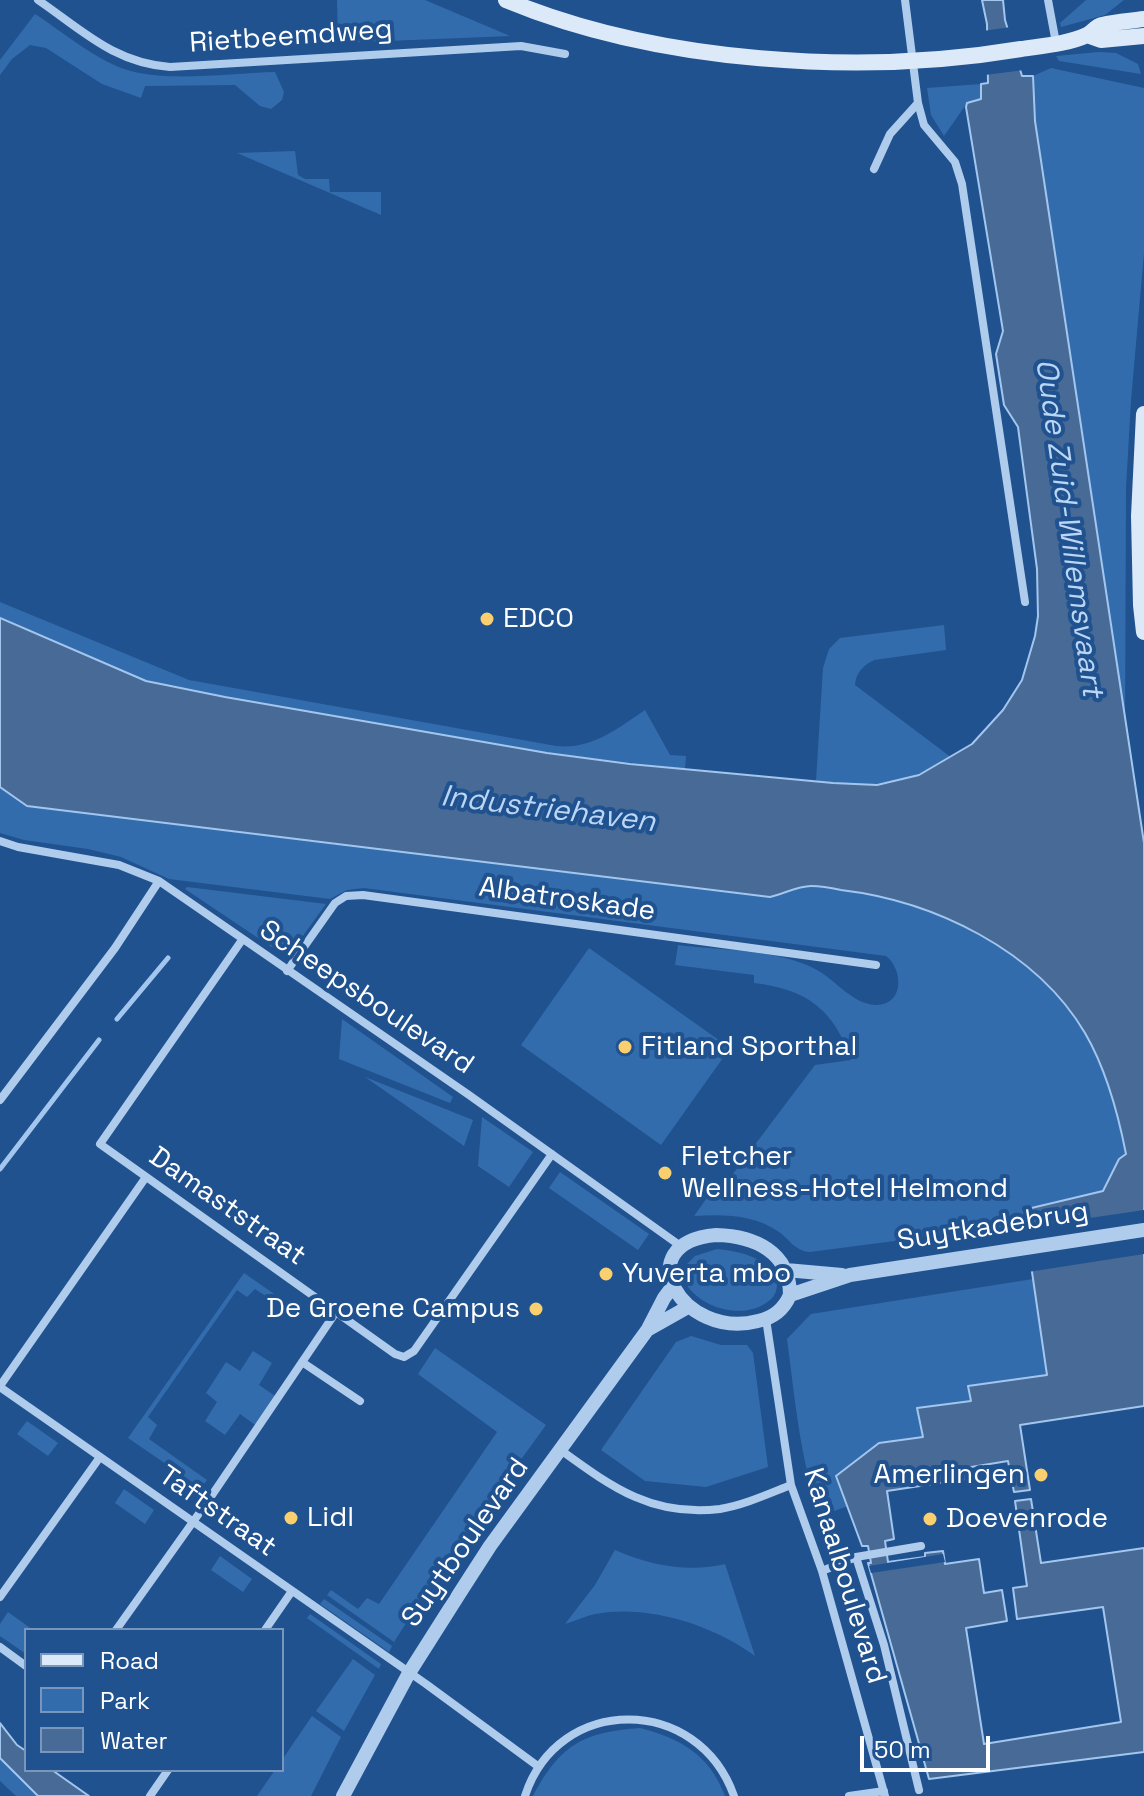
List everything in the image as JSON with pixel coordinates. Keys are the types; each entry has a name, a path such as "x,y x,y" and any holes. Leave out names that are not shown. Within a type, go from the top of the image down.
{"main road":[{"path":"506,0 579,26 627,37 703,50 835,63 982,55 1056,43 1087,35 1097,26 1144,19"},
{"path":"1087,35 1101,40 1144,36"},
{"path":"1144,414 1139,516 1144,632"}],"street":[{"name":"Rietbeemdweg","path":"38,0 120,57 151,66 521,46 565,54"},
{"path":"905,0 918,103 924,125 955,162 962,184 1025,602"},
{"path":"1048,0 1056,43"},
{"path":"874,169 890,134 918,103"},
{"name":"Scheepsboulevard","path":"0,841 119,865 159,881 682,1247"},
{"path":"0,1100 4,1086 115,948 159,881"},
{"name":"Albatroskade","path":"287,971 335,903 346,896 363,895 876,965"},
{"name":"Damaststraat","path":"242,940 100,1144 395,1354 404,1357 414,1351 552,1154"},
{"path":"0,1387 146,1177"},
{"name":"Suytkadebrug","path":"790,1295 850,1275 1144,1230"},
{"path":"703,1237 744,1237 769,1249 786,1270 790,1295 786,1304 766,1319 747,1324 708,1319 688,1307 673,1286 668,1272 671,1258 682,1247 703,1237"},
{"name":"Suytkadebrug","path":"786,1270 850,1275"},
{"name":"Suytboulevard","path":"343,1796 409,1673 490,1546 648,1329 673,1286"},
{"name":"Suytboulevard","path":"648,1329 688,1307"},
{"path":"117,1628 336,1312"},
{"name":"Kanaalboulevard","path":"766,1319 791,1485 822,1571 885,1794"},
{"path":"302,1362 360,1401"},
{"name":"Taftstraat","path":"0,1387 539,1767"},
{"path":"562,1451 597,1476 645,1503 669,1507 719,1509 791,1485"},
{"path":"0,1597 100,1457"},
{"path":"822,1571 856,1557 921,1546"},
{"path":"856,1557 884,1645 919,1790"},
{"path":"266,1628 292,1591"},
{"path":"0,1647 24,1665"},
{"path":"525,1796 539,1767 563,1742 593,1725 622,1719 647,1720 671,1726 690,1737 722,1771 734,1796"},
{"path":"150,1796 167,1772"},
{"path":"849,1796 885,1794"}],"green space":[{"path":"337,0 425,0 510,36 338,43"},
{"path":"1086,0 1124,0 1105,15 1061,27 1060,23"},
{"path":"35,14 94,54 131,71 164,76 275,72 284,92 282,100 271,109 260,106 235,85 145,86 141,98 102,84 46,48 30,45 12,59 0,75 0,60"},
{"path":"1116,53 1138,64 1141,74 1059,61 1056,56"},
{"path":"1051,68 1144,88 1144,253 1126,488 1125,731 1035,121 1033,76"},
{"path":"981,84 981,99 967,103 944,136 931,115 927,88"},
{"path":"295,151 298,175 305,179 329,179 330,192 381,192 381,215 237,153"},
{"path":"0,602 189,680 556,746 581,745 592,741 614,731 645,710 670,755 686,756 685,769 547,753 146,681 0,618"},
{"path":"944,625 946,650 874,660 861,670 855,685 952,758 918,774 886,783 853,785 816,781 823,668 829,649 840,638"},
{"path":"0,787 28,806 770,897 801,887 823,887 911,905 979,934 1011,954 1064,1003 1085,1033 1099,1061 1115,1107 1126,1154 1119,1159 1103,1191 1023,1210 1025,1224 810,1252 796,1247 769,1226 749,1218 694,1216 716,1185 723,1187 815,1065 851,1060 836,1027 816,1005 789,990 754,983 754,975 675,965 678,945 787,958 817,970 859,1001 875,1005 891,1000 898,986 896,970 886,956 364,888 347,890 330,899 169,879 121,857 0,833"},
{"path":"185,889 326,904 297,944 276,950"},
{"name":"Fitland Sporthal","path":"589,948 730,1048 661,1145 521,1045"},
{"path":"342,1019 453,1097 450,1103 339,1059"},
{"path":"365,1077 473,1120 464,1146"},
{"path":"482,1117 533,1152 509,1187 478,1166"},
{"path":"560,1172 649,1234 638,1250 549,1188"},
{"path":"717,1249 744,1254 769,1268 777,1284 772,1298 760,1307 735,1311 710,1304 690,1290 684,1280 685,1266 695,1256"},
{"path":"244,1273 303,1314 300,1319 255,1289 247,1297 237,1290 148,1417 157,1425 149,1439 207,1480 201,1488 128,1438"},
{"path":"1033,1279 1047,1375 969,1386 971,1401 917,1408 924,1437 879,1443 836,1476 848,1506 820,1516 803,1451 787,1339 811,1314"},
{"path":"691,1336 721,1345 747,1345 753,1353 768,1467 706,1487 645,1481 601,1450 676,1342"},
{"path":"435,1348 546,1425 433,1581 394,1642 327,1595 331,1590 358,1609 367,1598 379,1604 497,1432 418,1374"},
{"path":"253,1351 272,1363 259,1385 278,1398 258,1427 240,1414 225,1435 205,1421 217,1402 206,1393 226,1362 240,1371"},
{"path":"27,1421 58,1443 48,1456 17,1434"},
{"path":"124,1489 154,1510 145,1524 115,1503"},
{"path":"242,1525 274,1547 266,1559 234,1536"},
{"path":"615,1550 669,1566 697,1568 725,1564 755,1656 700,1626 658,1615 615,1612 591,1615 565,1624 595,1585"},
{"path":"220,1556 252,1579 243,1592 211,1570"},
{"path":"324,1599 392,1646 389,1652 320,1604"},
{"path":"8,1612 30,1628 24,1628 24,1653 0,1636 0,1624"},
{"path":"310,1614 381,1664 379,1669 307,1618"},
{"path":"353,1659 375,1675 344,1731 316,1711"},
{"path":"312,1716 341,1737 311,1796 257,1796 274,1772 284,1772 284,1757"},
{"path":"640,1728 668,1737 692,1750 711,1769 725,1796 533,1796 553,1764 575,1744 603,1733"},
{"path":"0,1758 38,1796 16,1796 0,1781"}],"water":[{"path":"982,0 1003,0 1005,20 1022,76 1033,76 1035,121 1144,843 1144,1406 1020,1425 1030,1490 1014,1492 1008,1461 965,1468 966,1479 887,1491 894,1539 885,1541 888,1562 943,1551 945,1564 979,1559 984,1593 1002,1590 1007,1621 966,1628 984,1744 1121,1722 1103,1607 1017,1619 1013,1588 1027,1586 1015,1501 1031,1499 1041,1563 1144,1548 1144,1752 929,1779 868,1563 871,1563 868,1546 862,1546 836,1476 879,1443 923,1437 917,1408 971,1401 968,1386 1047,1375 1023,1210 1103,1191 1119,1159 1126,1154 1115,1107 1099,1061 1085,1033 1064,1003 1011,954 980,934 911,905 876,896 811,886 770,897 27,806 0,787 0,618 146,681 547,753 630,764 877,785 919,775 972,744 1003,710 1022,680 1038,616 1037,569 1018,427 1004,405 996,354 1003,331 966,107 967,103 981,99 981,84 988,83 987,24"},
{"path":"0,1723 24,1750 24,1772 55,1772 89,1796 38,1796 0,1758"}],"pier":[{"path":"1011,27 1024,70 985,75 983,31"},
{"path":"1144,1210 1144,1254 1028,1272 1022,1228"},
{"path":"943,1554 945,1562 871,1573 869,1566"}],"waterway":[{"path":"117,1019 168,958"},
{"path":"0,1169 99,1040"}],"place":[{"name":"EDCO","path":"487,619"},
{"name":"Fitland Sporthal","path":"625,1047"},
{"name":"Fletcher Wellness-Hotel Helmond","path":"665,1173"},
{"name":"Yuverta mbo","path":"606,1274"},
{"name":"De Groene Campus","path":"536,1309"},
{"name":"Amerlingen","path":"1041,1475"},
{"name":"Lidl","path":"291,1518"},
{"name":"Doevenrode","path":"930,1519"}],"water label":[{"name":"Oude Zuid-Willemsvaart","path":"1068,528"},
{"name":"Industriehaven","path":"548,810"}]}
